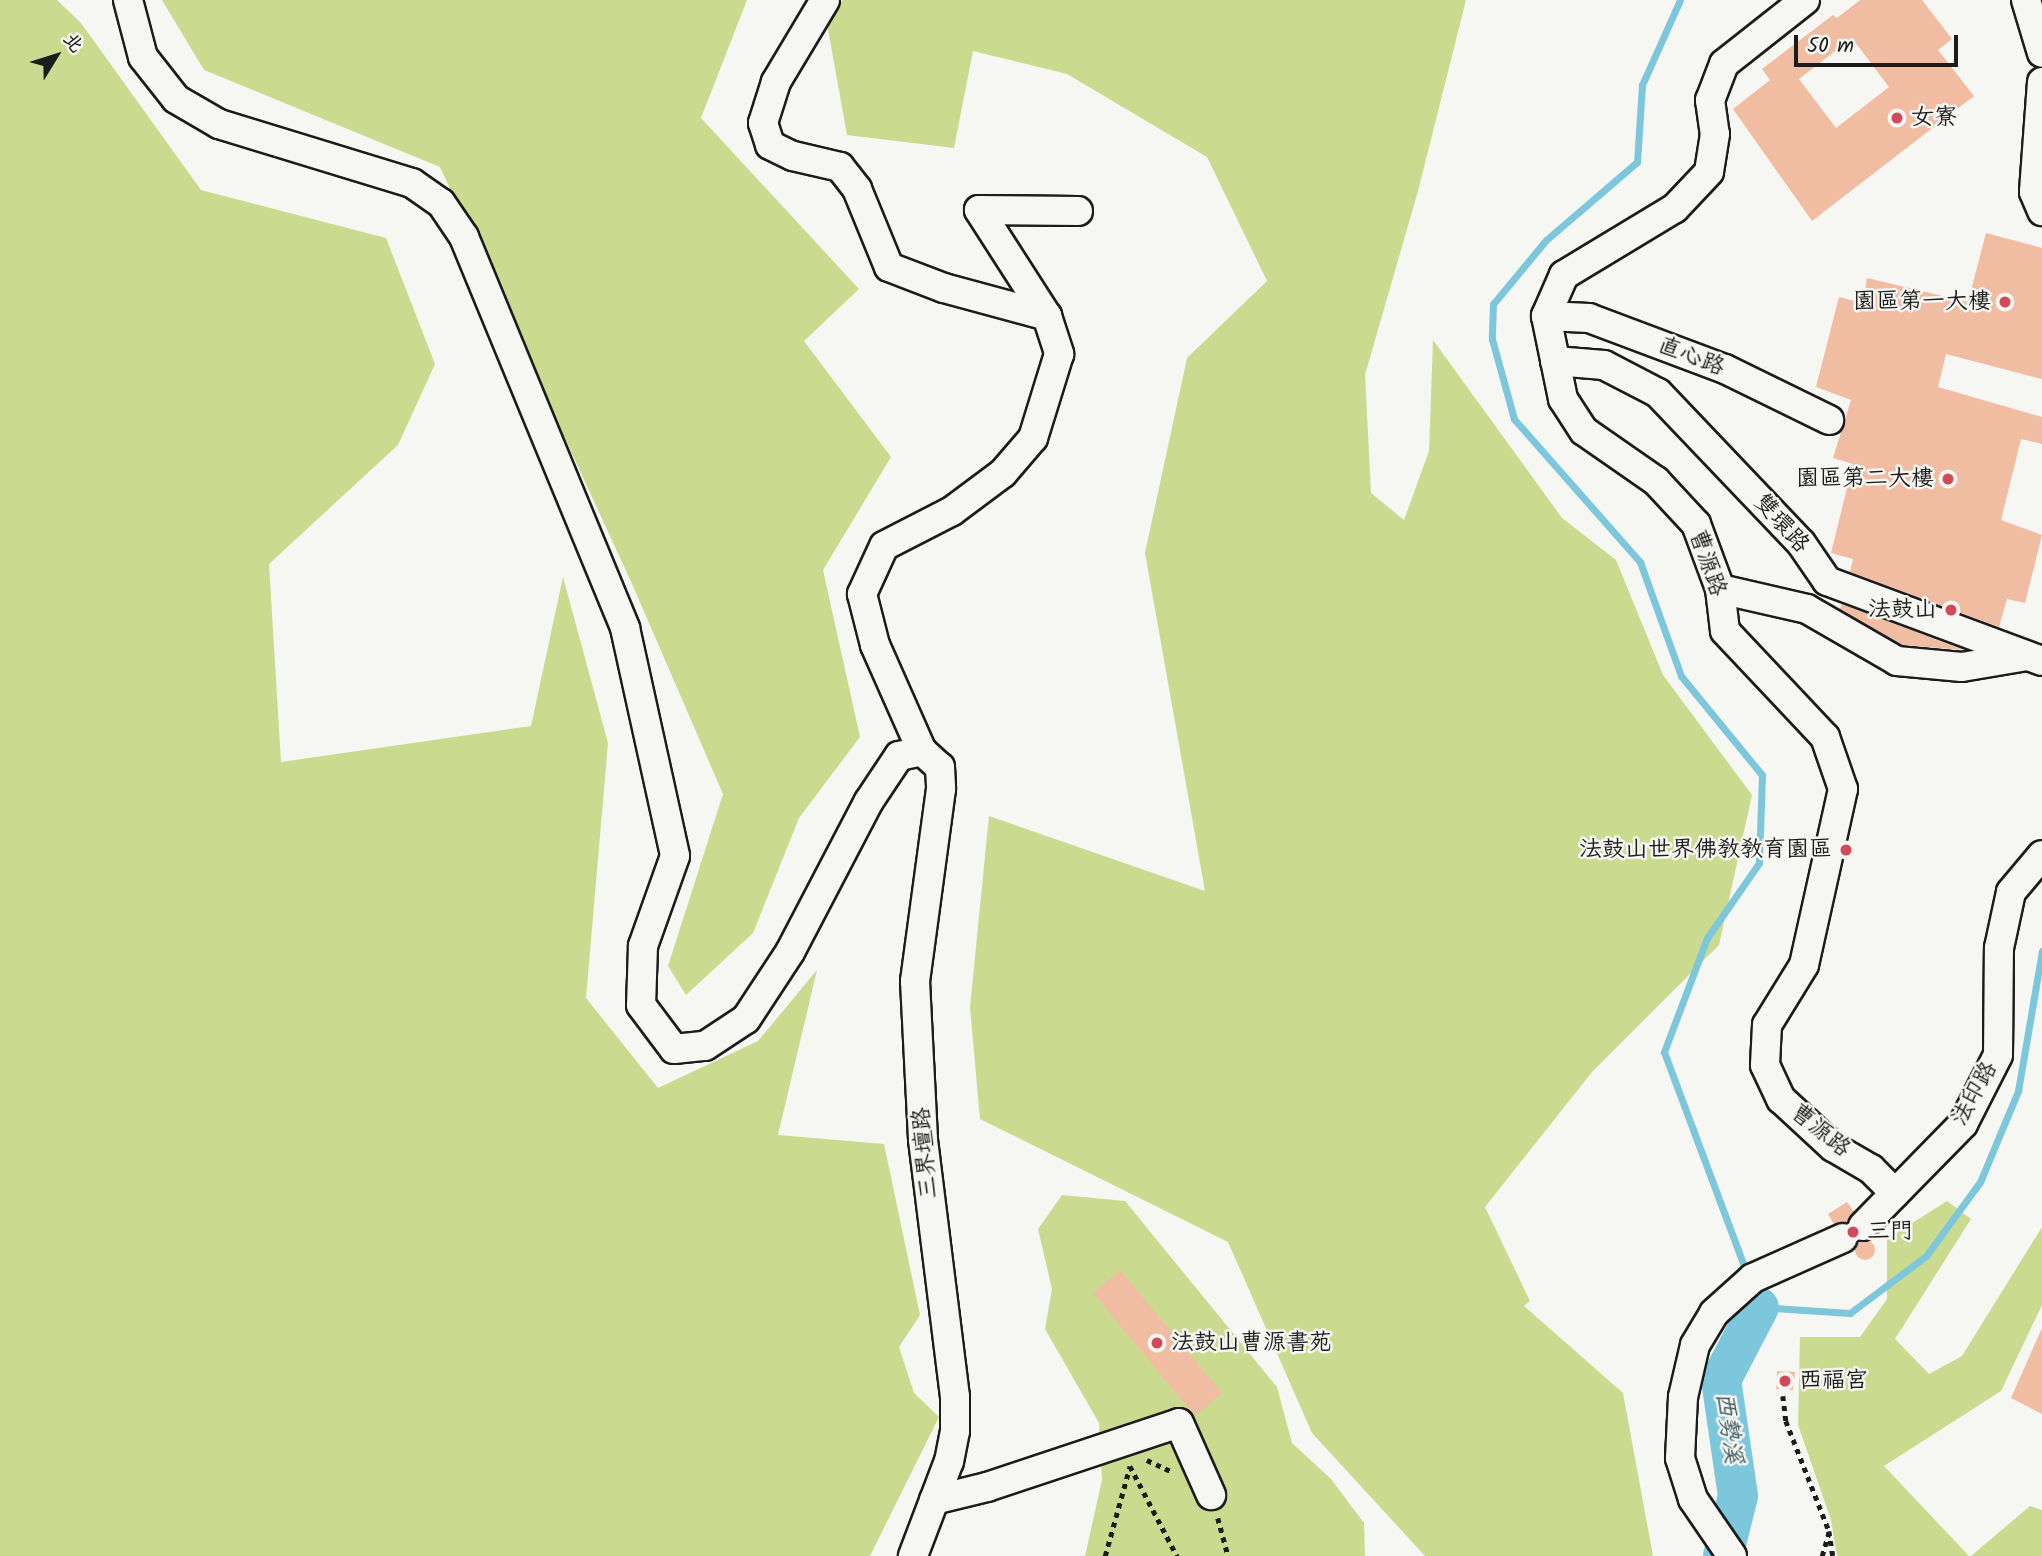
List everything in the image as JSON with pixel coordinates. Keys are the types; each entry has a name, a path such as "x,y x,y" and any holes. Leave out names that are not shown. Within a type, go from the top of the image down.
{"street":[{"path":"128,0 143,57 176,99 219,124 412,183 441,203 464,237 625,628 675,856 643,946 640,1005 674,1049 705,1046 746,1019 790,952 832,866 891,767 899,756 922,751"},
{"path":"825,0 776,82 763,123 770,145 793,156 840,167 857,189 889,267 944,288 1047,316"},
{"path":"1546,316 1564,275 1675,208 1709,172 1715,134 1710,100 1724,64 1805,0"},
{"path":"2026,0 2042,53"},
{"path":"2042,82 2034,192 2042,211"},
{"name":"三界壇路","path":"913,1556 949,1461 955,1397 922,1127 915,981 942,789 940,767 922,751 875,645 862,594 884,546 952,511 1003,473 1033,438 1059,354 1047,316 979,210 1079,211"},
{"name":"曹源路","path":"1546,316 1563,400 1584,431 1656,481 1696,524 1720,589 1725,631 1825,737 1843,789 1804,965 1767,1025 1765,1065 1781,1099 1833,1147 1871,1169 1895,1193"},
{"name":"直心路","path":"1546,316 1589,318 1725,369 1829,420"},
{"name":"雙環路","path":"1555,361 1604,365 1658,393 1811,558 1827,581 2036,658"},
{"path":"1807,609 1811,558"},
{"path":"1720,589 1807,609 1897,661 1962,667 2036,658"},
{"name":"法印路","path":"1732,1556 1693,1499 1680,1458 1683,1397 1695,1345 1714,1313 1752,1278 1788,1264 1853,1232 1963,1124 1998,1055 1999,948 2011,892 2042,855"},
{"path":"934,1500 988,1487 1130,1436 1179,1423 1211,1495"}],"path":[{"path":"1783,1396 1786,1422 1829,1531 1833,1556"},
{"path":"1105,1556 1130,1466 1139,1459 1155,1461 1177,1475"},
{"path":"1130,1466 1177,1556"},
{"path":"1211,1495 1228,1556"},
{"path":"1822,1556 1829,1531"}],"green space":[{"path":"0,0 57,0 81,23 201,190 386,238 435,364 398,445 269,564 281,762 531,726 563,577 608,743 586,998 658,1088 758,1041 817,970 778,1135 884,1144 920,1315 899,1347 914,1393 939,1417 870,1556 0,1556"},
{"path":"162,0 747,0 701,118 859,289 804,341 891,457 823,570 860,737 799,818 753,933 686,995 668,966 723,794 633,586 440,167 204,70"},
{"path":"843,0 1466,0 1418,191 1365,375 1371,493 1404,520 1429,451 1433,340 1562,518 1616,560 1663,675 1752,795 1719,945 1592,1072 1485,1207 1530,1301 1524,1306 1623,1393 1653,1556 1425,1556 1312,1433 1228,1242 980,1119 970,1007 989,816 1205,891 1145,553 1187,358 1267,281 1207,157 1067,74 973,51 954,148 847,135 826,18"},
{"path":"1062,1195 1125,1201 1277,1387 1292,1443 1331,1479 1364,1523 1365,1556 1085,1556 1102,1480 1099,1423 1045,1329 1052,1289 1038,1229"},
{"path":"1947,1201 1971,1219 1895,1339 1929,1374 1962,1356 2042,1227 2042,1305 2001,1391 1884,1466 1969,1556 1837,1556 1831,1520 1798,1425 1800,1337 1860,1337 1887,1299 1887,1239"},
{"path":"2030,1506 2042,1510 2042,1556 1971,1556"}],"building":[{"name":"女寮","path":"1860,0 1922,0 1952,39 1938,50 1974,96 1812,221 1733,109 1770,80 1762,69 1833,15 1837,18","holes":["1852,38 1889,87 1836,128 1799,79"]},
{"name":"園區第二大樓","path":"1986,233 2042,248 2042,379 1946,354 1938,387 2042,417 2042,444 2021,439 2001,520 2042,535 2025,603 2007,599 1999,627 1850,572 1853,559 1831,553 1853,464 1833,458 1851,400 1816,387 1839,297 1863,303 1867,278 1968,302"},
{"path":"1842,604 1964,650 1902,645 1840,609"},
{"path":"1847,1202 1854,1212 1847,1222 1834,1224 1828,1214"},
{"path":"1865,1240 1872,1243 1875,1250 1872,1257 1865,1260 1858,1257 1855,1250 1858,1243"},
{"name":"法鼓山曹源書苑","path":"1120,1270 1222,1393 1195,1416 1093,1293"},
{"path":"2042,1328 2042,1414 2011,1398"},
{"name":"西福宮","path":"1777,1371 1795,1372 1793,1390 1776,1389"}],"waterway":[{"path":"1680,0 1642,85 1637,162 1546,240 1493,304 1492,339 1514,419 1640,562 1681,676 1762,775 1759,863 1707,938 1664,1052 1747,1274"},
{"path":"1752,1288 1759,1307 1850,1313 1926,1256 1980,1182 2018,1091 2042,951"},
{"name":"西勢溪","path":"1723,1556 1738,1496 1721,1380 1759,1307"}],"place":[{"name":"女寮","path":"1897,118"},
{"name":"園區第一大樓","path":"2005,302"},
{"name":"園區第二大樓","path":"1948,479"},
{"name":"法鼓山","path":"1951,610"},
{"name":"法鼓山世界佛教教育園區","path":"1846,850"},
{"name":"三門","path":"1853,1232"},
{"name":"法鼓山曹源書苑","path":"1157,1343"},
{"name":"西福宮","path":"1785,1381"}]}
